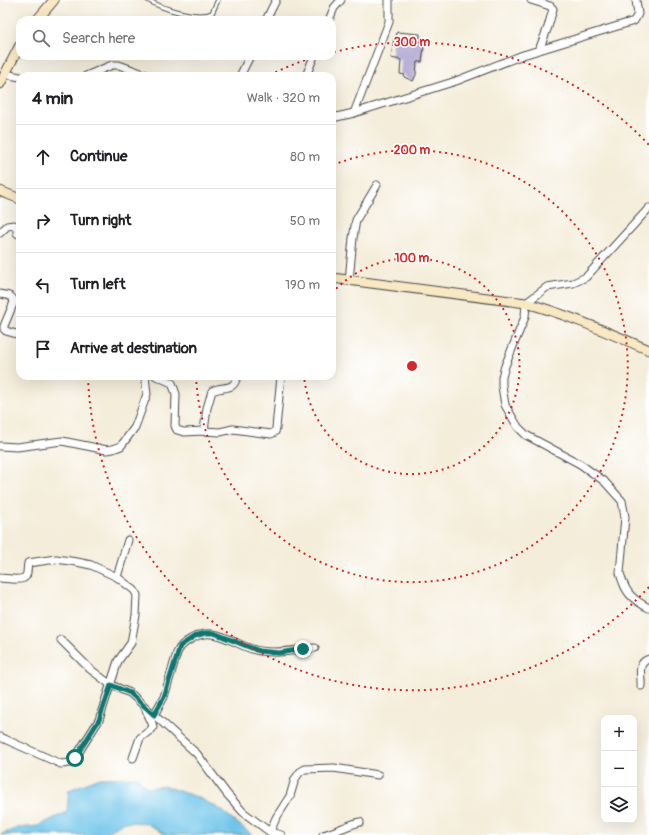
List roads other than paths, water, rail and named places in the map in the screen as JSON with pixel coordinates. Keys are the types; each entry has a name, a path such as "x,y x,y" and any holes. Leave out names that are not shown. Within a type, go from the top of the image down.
{"street":[{"path":"40,16 54,0"},
{"path":"268,16 276,0"},
{"path":"331,16 334,8 341,0"},
{"path":"354,113 389,22 390,12 388,0"},
{"path":"530,0 550,6 553,9 539,50"},
{"path":"336,117 456,82 539,50 634,21 638,14 636,0"},
{"path":"0,84 16,53"},
{"path":"242,72 248,60"},
{"path":"308,72 312,60"},
{"path":"95,72 112,65 119,65 138,72"},
{"path":"5,74 16,76"},
{"path":"349,281 356,220 377,185"},
{"path":"0,191 16,197"},
{"path":"649,208 586,277 573,284 547,287 526,303 525,317 502,377 505,405 518,427 526,435 580,464 604,481 622,501 625,517 620,573 621,577 626,590 632,598 649,608"},
{"path":"0,233 7,226 14,225 16,226"},
{"path":"336,279 526,303 576,319 649,350"},
{"path":"0,294 12,297 13,299 14,302 4,329 16,334"},
{"path":"0,446 17,447 62,441 107,450 121,446 135,426 147,394 145,380"},
{"path":"165,380 172,383 176,394 175,426 177,430 184,432 220,432 233,429 271,434 275,432 281,380"},
{"path":"204,431 207,408 212,391 217,388 232,387 236,384 236,380"},
{"path":"117,577 128,540"},
{"path":"0,578 24,578 27,575 28,563 56,559 91,565 117,577 134,590 137,595 130,642 118,661 99,720 75,758 70,763 61,764 0,737"},
{"path":"154,715 164,697 180,646 195,636 205,633 214,633 259,651 279,653 315,648"},
{"path":"61,640 90,669 111,685 130,693 198,754 227,794 243,812 270,832 281,835"},
{"path":"642,686 640,667 644,661 649,659"},
{"path":"132,758 140,738 153,728 144,706"},
{"path":"270,832 276,818 290,796 295,779 300,772 305,769 334,768 378,774"},
{"path":"323,835 360,822"}],"lane":[{"path":"148,0 170,10 204,15 212,13 218,0"}],"water":[{"path":"137,777 148,788 164,786 197,797 220,809 252,835 166,835 146,823 125,822 103,835 0,835 17,828 38,826 67,812 69,790 100,778"}]}
